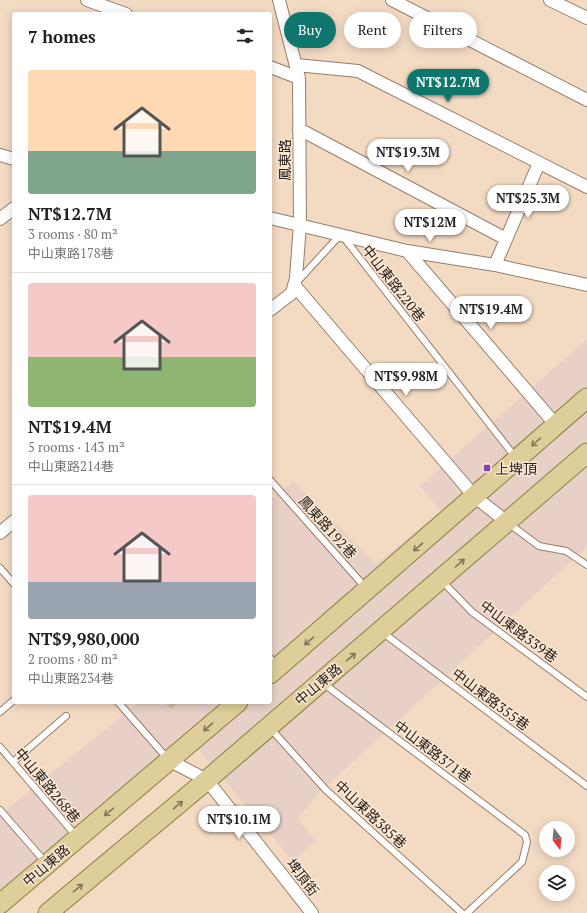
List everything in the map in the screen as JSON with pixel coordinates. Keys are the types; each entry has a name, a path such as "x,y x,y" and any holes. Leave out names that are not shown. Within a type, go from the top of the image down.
{"main road":[{"path":"273,666 368,590 587,398"},
{"name":"中山東路","path":"48,913 381,632 587,453"},
{"name":"中山東路","path":"0,904 236,704"}],"street":[{"path":"87,0 120,12"},
{"name":"鳳東路","path":"279,0 299,78 300,224 294,285"},
{"path":"392,0 587,100"},
{"path":"550,0 587,18"},
{"path":"296,65 358,71 587,187"},
{"path":"272,68 299,78"},
{"path":"299,129 506,239"},
{"path":"0,155 12,158"},
{"path":"495,265 539,163"},
{"path":"0,219 12,210"},
{"path":"272,218 407,251 495,265 587,285"},
{"path":"407,251 556,424"},
{"path":"272,308 292,293 294,285"},
{"path":"294,285 475,497 507,522"},
{"path":"0,533 12,524"},
{"name":"埤頂街","path":"170,761 207,780 312,913"}],"lane":[{"path":"294,285 340,234"},
{"name":"中山東路220巷","path":"340,234 517,459"},
{"name":"鳳東路192巷","path":"272,482 368,590"},
{"path":"507,522 539,546 566,551 587,565"},
{"path":"0,568 12,582"},
{"name":"中山東路339巷","path":"440,580 472,612 587,697"},
{"name":"中山東路355巷","path":"381,632 587,786"},
{"name":"中山東路371巷","path":"321,682 525,835 527,842 522,862 467,913"},
{"path":"0,712 12,702"},
{"path":"120,704 170,761"},
{"path":"13,762 66,716"},
{"name":"中山東路385巷","path":"269,727 326,790 462,913"},
{"name":"中山東路268巷","path":"0,747 78,838"},
{"path":"0,810 47,864"}],"shaded area":[{"path":"587,339 587,547 318,794 298,819 316,841 293,861 186,735 0,893 0,815 137,704 272,704 272,498 293,481 376,564 441,511 420,486"}],"building":[{"path":"167,704 177,704 171,709"}],"place":[{"name":"上埤頂","path":"487,468"}]}
